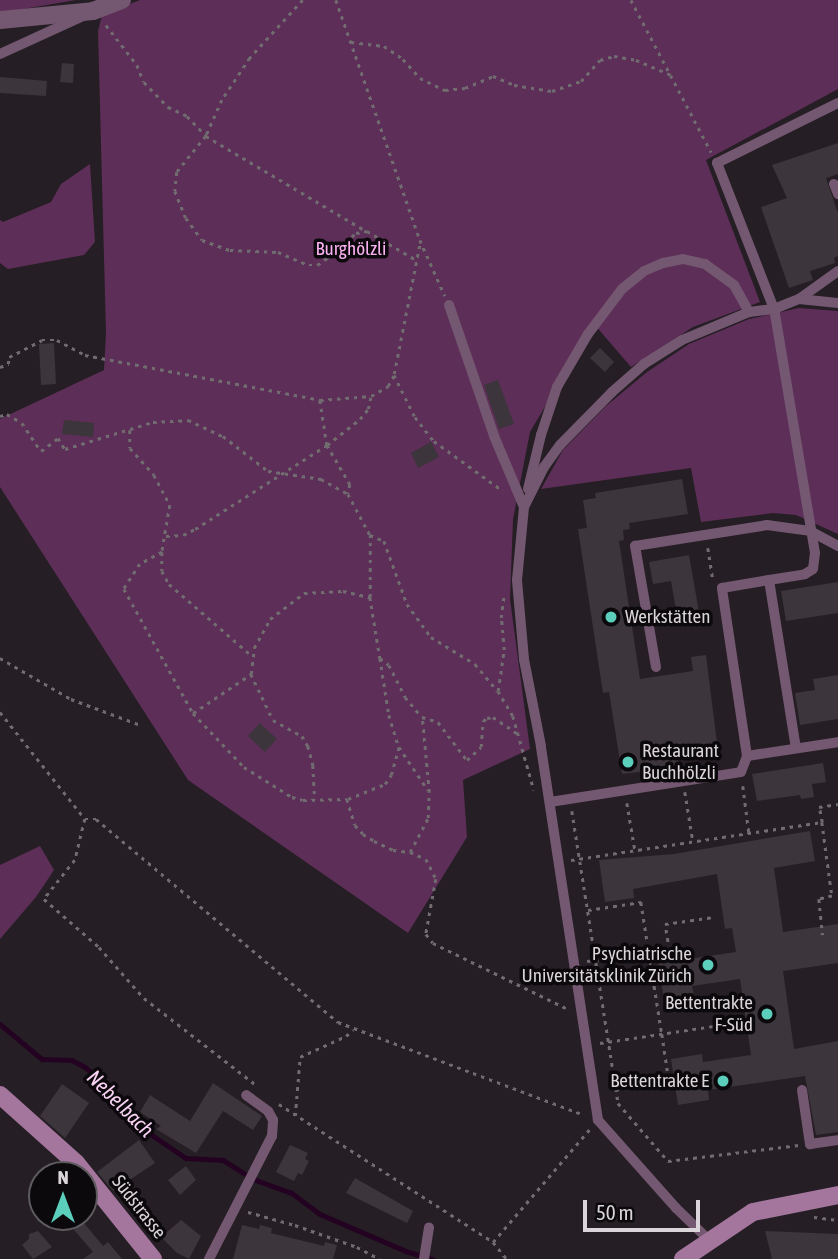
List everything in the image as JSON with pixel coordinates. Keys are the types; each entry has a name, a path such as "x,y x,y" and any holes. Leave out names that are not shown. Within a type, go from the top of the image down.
{"street":[{"path":"0,20 93,11 122,0"},
{"name":"Südstrasse","path":"0,1095 76,1163 153,1259"},
{"path":"683,1259 753,1212 838,1195"}],"lane":[{"path":"0,54 93,11"},
{"path":"550,802 741,772 747,756 722,588 805,574 813,569 814,553 774,309 717,163 838,103"},
{"path":"709,1240 676,1208 597,1120 550,802 524,660 517,580 524,507 541,435 557,387 588,334 622,289 644,271 683,259 705,264 734,285 749,312"},
{"path":"524,507 544,467 560,444 612,392 645,364 682,340 749,312 774,309 799,299 838,271"},
{"path":"799,299 838,303"},
{"path":"449,305 494,436 524,507"},
{"path":"656,667 635,546 767,525 810,531 838,546"},
{"path":"769,580 796,748"},
{"path":"747,756 838,742"},
{"path":"802,1090 810,1144 838,1140"},
{"path":"209,1259 272,1136 273,1120 268,1111 246,1095"},
{"path":"424,1259 429,1227"}],"path":[{"path":"303,0 250,58 222,100 206,136 177,172 175,191 186,218 202,240 230,250 278,252 317,265 340,243 356,233 366,231"},
{"path":"336,0 420,240 449,305"},
{"path":"632,0 717,163"},
{"path":"93,11 137,65 144,82 168,107 187,116 206,136 418,261"},
{"path":"351,42 384,46 404,59 420,78 445,90 465,88 493,76 514,85 552,91 581,81 600,60 614,56 636,60 671,75"},
{"path":"0,367 8,364 9,357 42,340 57,340 85,355 320,400 371,396 388,386 394,375 420,240"},
{"path":"394,375 415,417 433,441 524,507"},
{"path":"166,536 183,535 195,529 327,445 360,419 368,409 371,396"},
{"path":"320,400 327,445 350,484 348,494"},
{"path":"0,416 7,414 22,423 41,451 58,438 65,449 172,418 188,420 223,436 268,471 321,479 348,494 370,535 370,597 389,715 399,747 429,792"},
{"path":"130,430 130,448 154,475 170,505 162,552 162,571 169,584 252,656"},
{"path":"370,535 384,541 407,604 431,637 475,664 498,691 513,716 536,796 550,802"},
{"path":"706,535 712,579 722,588"},
{"path":"162,552 140,564 124,589 193,713 244,768 292,797 347,799 385,784 391,775 399,747"},
{"path":"315,799 313,765 307,746 302,736 273,720 251,674 252,656 270,619 304,593 343,591 370,597"},
{"path":"0,658 71,699 138,724"},
{"path":"380,658 389,665 405,697 422,716 438,722 467,760 481,747 482,722 487,718 492,716 517,733"},
{"path":"193,713 251,674"},
{"path":"0,712 85,819"},
{"path":"410,852 428,818 429,792 422,716"},
{"path":"741,772 749,833"},
{"path":"683,780 693,841"},
{"path":"625,789 635,850"},
{"path":"569,798 581,859 618,1103 668,1161 810,1144"},
{"path":"347,799 355,824 363,834 393,850 410,852 426,859 436,879 426,934 433,943 506,981 566,1006 575,1020 582,1024"},
{"path":"823,935 819,898 832,896 820,807 838,804"},
{"path":"85,819 96,819 338,1023 597,1120 493,1242"},
{"path":"85,819 75,860 44,899 99,947 144,998 260,1088"},
{"path":"558,862 822,822"},
{"path":"588,910 641,902 669,1080 617,1090"},
{"path":"573,964 669,950 665,924 713,917"},
{"path":"586,1044 741,1022"},
{"path":"295,1116 300,1057 346,1036 353,1030"},
{"path":"270,1097 295,1116 493,1242 507,1259"},
{"path":"234,1208 358,1247 380,1259"},
{"path":"812,1216 838,1220"}],"green space":[{"path":"0,0 76,0 0,13"},
{"name":"Burghölzli","path":"140,0 838,0 838,89 706,160 760,302 693,327 631,367 594,324 530,432 513,519 510,599 530,749 463,780 467,837 408,933 188,780 0,487 0,419 104,370 106,333 98,31 102,15"},
{"path":"90,164 95,242 84,255 8,269 0,263 0,220 3,222 51,202 61,184"},
{"path":"799,308 838,311 838,534 796,515 773,513 701,522 691,468 541,489 563,450 606,406 647,372 689,344 749,319"},
{"path":"40,846 54,870 36,897 0,939 0,865"}],"building":[{"path":"62,63 74,64 73,83 60,82"},
{"path":"0,77 47,81 46,96 0,93"},
{"path":"838,143 838,174 826,178 838,213 838,256 834,258 835,263 810,271 813,280 789,288 761,207 787,198 772,165"},
{"path":"54,343 56,384 41,385 39,344"},
{"path":"600,348 614,362 605,372 590,358"},
{"path":"498,380 514,424 499,429 484,385"},
{"path":"64,420 94,423 93,437 62,434"},
{"path":"431,442 439,457 418,468 411,453"},
{"path":"682,479 688,514 629,523 630,529 623,530 624,540 619,541 640,679 693,671 691,657 706,655 718,751 678,757 680,767 622,774 609,692 603,693 578,529 587,528 583,500 596,498 595,493"},
{"path":"689,555 699,612 677,616 671,581 653,584 649,562"},
{"path":"838,582 838,613 786,621 781,591"},
{"path":"838,675 838,719 800,725 795,693 815,690 813,679"},
{"path":"260,723 277,739 265,752 248,736"},
{"path":"823,763 826,782 812,784 814,797 801,799 800,795 757,801 752,774"},
{"path":"810,831 815,861 774,868 783,932 838,924 838,963 783,971 794,1049 838,1041 838,1132 816,1135 805,1076 708,1090 709,1100 678,1105 671,1059 702,1054 703,1062 751,1055 740,979 692,986 694,995 664,999 657,956 687,951 688,959 736,952 732,928 725,929 717,874 633,889 634,898 605,902 599,860 674,854"},
{"path":"213,1083 262,1116 253,1130 223,1111 196,1153 156,1129 161,1126 140,1112 150,1095 190,1121"},
{"path":"62,1084 89,1103 65,1138 40,1116"},
{"path":"139,1140 155,1163 113,1191 98,1171"},
{"path":"290,1145 308,1153 305,1159 309,1161 302,1175 298,1173 294,1181 276,1172"},
{"path":"186,1166 196,1180 180,1195 168,1180"},
{"path":"355,1178 413,1211 407,1223 346,1193"},
{"path":"181,1220 201,1236 189,1259 177,1253 161,1237"},
{"path":"242,1225 259,1229 260,1225 272,1228 271,1233 324,1246 325,1242 337,1245 333,1259 233,1259"},
{"path":"38,1231 52,1247 33,1259 22,1245 29,1239 29,1234"},
{"path":"75,1231 91,1231 103,1246 108,1242 122,1259 83,1259 93,1252"},
{"path":"765,1231 838,1234 838,1259 772,1259"}],"waterway":[{"name":"Nebelbach","path":"0,1024 42,1059 72,1060 85,1067 114,1091 122,1107 152,1135 186,1158 223,1160 247,1175"},
{"name":"Nebelbach","path":"256,1180 292,1193 320,1214 406,1251 433,1259"}],"place":[{"name":"Werkstätten","path":"611,617"},
{"name":"Restaurant Buchhölzli","path":"628,762"},
{"name":"Psychiatrische Universitätsklinik Zürich","path":"708,965"},
{"name":"Bettentrakte F-Süd","path":"767,1014"},
{"name":"Bettentrakte E","path":"723,1081"}]}
